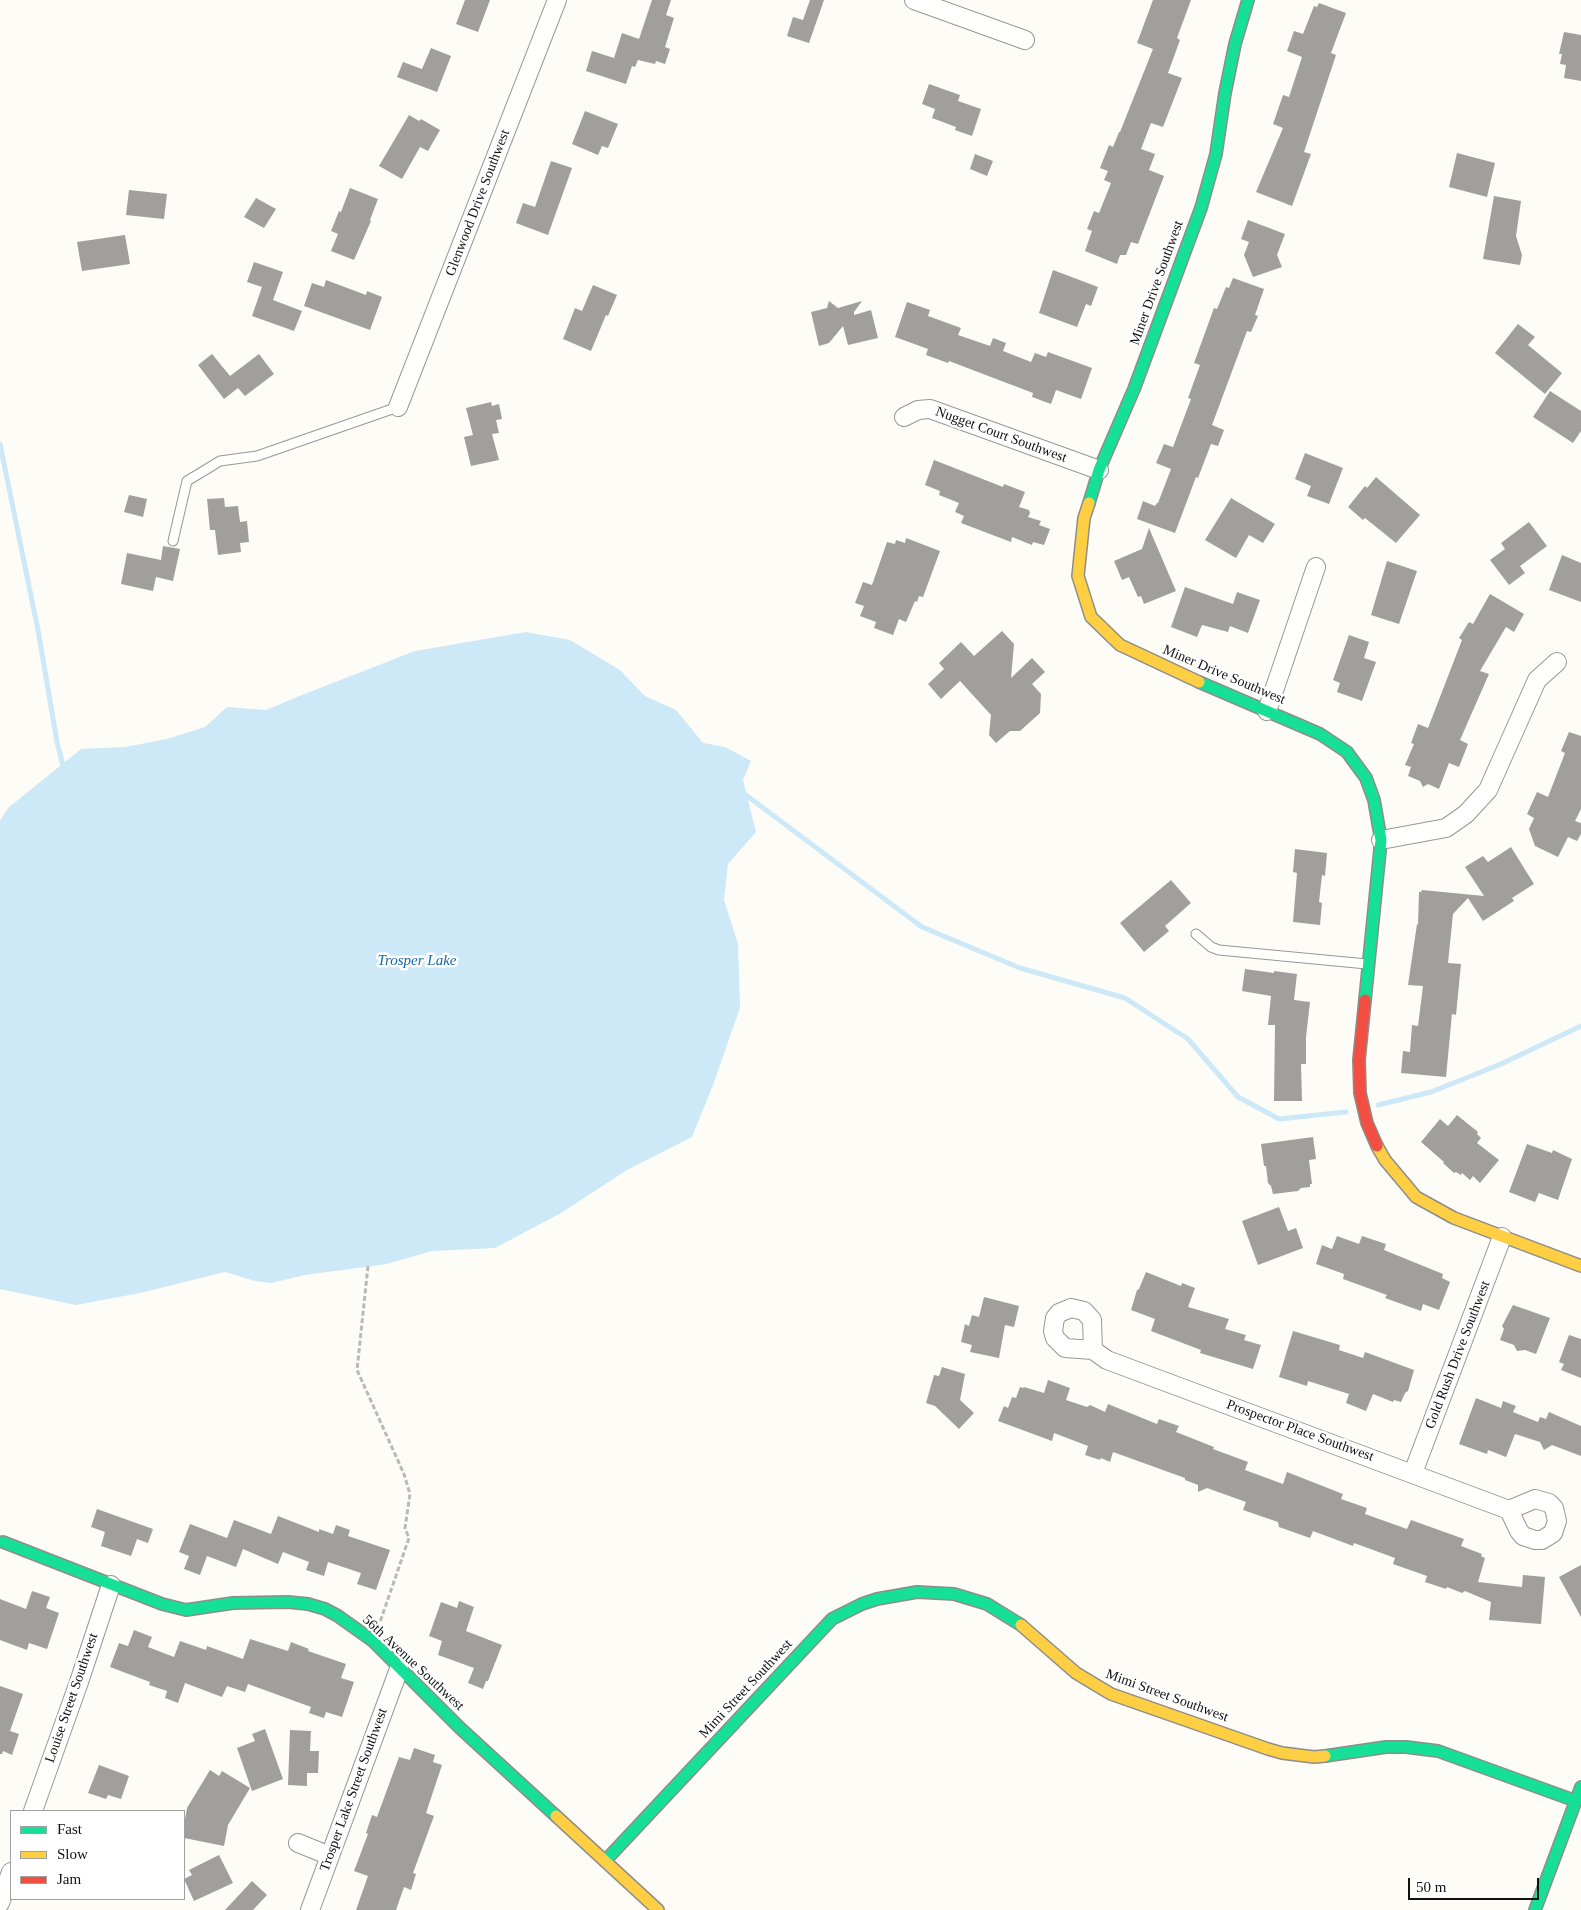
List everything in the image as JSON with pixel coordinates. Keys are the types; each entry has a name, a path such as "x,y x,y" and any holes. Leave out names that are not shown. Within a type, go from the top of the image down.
{"street":[{"name":"Glenwood Drive Southwest","path":"398,407 557,0"},
{"path":"914,0 1025,40"},
{"name":"Miner Drive Southwest","path":"1248,0 1235,44 1216,154 1201,208 1134,389 1098,470 1084,518 1078,576 1091,617 1120,645 1164,667 1320,734 1347,752 1361,770 1370,788 1382,840 1359,1060 1359,1084 1363,1109 1374,1140 1385,1160 1416,1197 1454,1218 1581,1266"},
{"name":"Nugget Court Southwest","path":"904,417 918,410 930,409 1098,470"},
{"path":"1267,711 1316,567"},
{"path":"1382,840 1446,828 1466,814 1488,790 1537,680 1557,662"},
{"name":"Gold Rush Drive Southwest","path":"1414,1473 1502,1237"},
{"name":"Prospector Place Southwest","path":"1093,1350 1107,1360 1509,1510"},
{"name":"56th Avenue Southwest","path":"3,1542 110,1585 162,1604 186,1610 234,1603 288,1602 308,1604 325,1609 338,1616 373,1641 460,1728 658,1910"},
{"name":"Louise Street Southwest","path":"33,1810 79,1682 110,1585"},
{"name":"Mimi Street Southwest","path":"605,1862 832,1619 862,1604 877,1599 917,1592 954,1594 987,1604 1020,1622 1076,1673 1111,1694 1268,1749 1282,1753 1314,1757 1386,1747 1430,1750 1453,1755 1576,1801"},
{"name":"Trosper Lake Street Southwest","path":"310,1910 399,1669"},
{"path":"1536,1910 1581,1788"},
{"path":"298,1843 330,1856"},
{"path":"0,1903 10,1875"}],"lane":[{"path":"172,541 187,481 211,466 220,461 257,456 398,407"},
{"path":"1196,934 1211,947 1219,950 1368,964"}],"path":[{"path":"368,1266 357,1370 404,1474 410,1494 405,1528 409,1538 373,1641"}],"water":[{"name":"Trosper Lake","path":"526,632 570,640 620,670 645,696 676,710 703,743 725,747 751,761 743,780 756,832 728,864 724,900 738,944 740,1008 713,1085 692,1137 627,1170 561,1213 495,1248 432,1251 387,1264 305,1275 271,1283 255,1281 225,1272 140,1293 76,1305 0,1289 0,821 8,808 81,749 125,747 167,739 205,727 227,707 266,710 415,651"}],"building":[{"path":"465,0 490,0 478,32 456,24"},
{"path":"652,0 671,0 666,15 674,18 665,47 670,49 665,64 656,61 655,64 638,60 635,67 632,66 626,84 586,71 592,51 614,58 622,33 639,39"},
{"path":"810,0 824,0 809,43 787,36 793,17 803,20"},
{"path":"1153,0 1191,0 1177,38 1180,40 1168,73 1182,78 1163,127 1151,123 1141,149 1155,154 1149,170 1164,176 1138,244 1131,242 1126,255 1120,255 1117,264 1085,251 1092,231 1087,229 1094,211 1099,213 1111,183 1104,180 1108,171 1100,168 1109,145 1113,147 1120,132 1153,49 1137,43"},
{"path":"1319,3 1346,13 1331,53 1336,55 1304,152 1311,154 1292,206 1256,192 1283,128 1273,124 1283,95 1289,97 1302,57 1287,51 1294,31 1303,34 1314,6 1317,7"},
{"path":"1564,32 1581,35 1581,81 1564,78 1566,65 1560,64 1562,54 1559,54"},
{"path":"431,48 451,56 437,92 397,77 403,62 422,69"},
{"path":"929,84 960,95 958,101 981,109 972,136 955,130 956,127 932,118 935,109 922,104"},
{"path":"585,111 618,124 608,148 602,146 598,155 572,144"},
{"path":"409,115 419,121 421,119 440,130 428,151 420,147 402,179 379,166"},
{"path":"1457,153 1495,163 1487,197 1449,187"},
{"path":"975,154 993,161 987,176 970,169"},
{"path":"551,161 572,168 548,235 516,223 523,203 535,207"},
{"path":"350,188 378,199 371,221 354,260 331,251 338,234 331,231"},
{"path":"129,190 167,194 164,219 126,215"},
{"path":"1494,196 1521,201 1516,236 1522,255 1520,265 1483,259"},
{"path":"256,198 276,209 264,228 244,217"},
{"path":"1248,220 1285,234 1277,255 1282,267 1253,277 1244,255 1249,242 1241,239"},
{"path":"125,235 130,264 82,271 77,242"},
{"path":"254,262 283,272 273,300 302,311 294,331 252,316 262,287 247,282"},
{"path":"1053,270 1098,287 1091,306 1086,304 1077,327 1039,313"},
{"path":"1233,278 1264,289 1255,315 1258,316 1251,332 1247,331 1212,425 1224,430 1218,446 1211,444 1198,478 1196,477 1175,533 1137,519 1143,501 1155,506 1158,503 1171,469 1156,463 1164,444 1173,447 1191,399 1188,398 1200,365 1194,363 1214,308 1217,309 1226,287 1229,288"},
{"path":"326,280 366,295 367,291 382,297 370,330 304,306 312,283 324,287"},
{"path":"593,285 617,295 608,316 606,315 591,351 563,339 575,308 582,311"},
{"path":"829,301 838,308 862,301 854,315 871,310 878,338 848,345 843,326 829,343 819,346 811,312 827,308"},
{"path":"907,302 930,310 928,316 961,328 958,335 990,346 993,338 1006,343 1003,351 1031,362 1035,353 1046,357 1048,352 1092,368 1081,399 1056,390 1051,404 1032,397 1033,393 949,361 948,363 926,355 928,349 895,337"},
{"path":"1518,324 1535,337 1528,345 1562,373 1545,394 1495,353"},
{"path":"212,354 230,376 259,354 274,374 245,396 238,388 224,399 198,365"},
{"path":"1550,391 1581,411 1581,431 1573,443 1533,417"},
{"path":"491,402 492,406 499,404 502,419 496,420 499,433 492,434 499,460 471,466 464,437 473,435 466,408"},
{"path":"1305,453 1343,468 1329,504 1307,496 1311,486 1295,479"},
{"path":"934,460 1003,487 1004,484 1025,492 1019,507 1029,510 1028,517 1041,521 1039,525 1050,529 1044,545 1033,542 1032,545 1012,537 1011,542 961,523 964,516 955,512 959,503 939,495 940,491 925,485"},
{"path":"1376,477 1420,515 1396,543 1348,507 1365,486 1367,488"},
{"path":"129,495 147,499 143,517 124,512"},
{"path":"224,498 225,507 238,506 240,522 247,521 249,542 240,543 241,552 218,555 215,530 210,530 207,499"},
{"path":"1231,498 1275,524 1263,543 1249,535 1236,558 1205,540"},
{"path":"1529,522 1547,546 1520,566 1525,573 1509,585 1490,560 1505,549 1501,543"},
{"path":"1149,528 1176,591 1144,604 1141,596 1138,597 1129,577 1122,580 1114,561 1142,549"},
{"path":"906,538 940,551 923,597 919,596 917,602 915,601 906,622 899,619 893,635 874,628 876,622 860,616 864,606 855,603 863,582 872,585 887,542 895,544 896,540 905,543"},
{"path":"163,546 180,549 173,581 156,577 153,591 121,584 127,553 161,560"},
{"path":"1562,555 1581,563 1581,602 1549,590"},
{"path":"1387,561 1417,571 1399,624 1371,615"},
{"path":"1185,587 1233,604 1237,592 1260,600 1248,633 1230,626 1228,632 1202,625 1197,637 1171,627"},
{"path":"1490,594 1524,614 1514,632 1506,627 1480,671 1489,674 1460,740 1468,744 1459,767 1449,763 1439,789 1428,784 1423,787 1420,781 1408,776 1411,767 1405,765 1414,744 1411,743 1418,724 1428,728 1462,640 1459,638 1469,622 1473,624"},
{"path":"1002,631 1014,644 1011,678 1032,658 1045,672 1032,684 1041,694 1040,713 1020,731 1010,731 996,743 989,735 991,715 960,681 941,699 928,684 944,669 939,663 961,642 974,656"},
{"path":"1349,635 1369,642 1364,658 1376,662 1362,701 1337,692 1340,683 1333,680"},
{"path":"1569,732 1581,736 1581,809 1575,821 1581,823 1581,834 1577,841 1568,837 1558,857 1535,846 1529,829 1534,818 1527,814 1537,792 1548,797 1565,753 1561,751"},
{"path":"1511,847 1534,884 1512,898 1514,901 1483,921 1468,898 1453,914 1448,963 1461,964 1456,1015 1452,1014 1446,1077 1401,1073 1403,1051 1410,1052 1412,1025 1418,1026 1423,986 1408,985 1418,925 1419,892 1422,890 1484,896 1465,867 1483,856 1488,862"},
{"path":"1295,849 1327,853 1325,876 1322,875 1319,902 1322,903 1320,925 1293,922 1297,873 1293,872"},
{"path":"1171,880 1191,903 1165,926 1169,931 1144,952 1120,923"},
{"path":"1245,969 1297,974 1294,1000 1310,1002 1306,1037 1306,1064 1301,1064 1302,1101 1274,1101 1275,1025 1268,1025 1271,996 1242,991"},
{"path":"1457,1115 1478,1132 1477,1134 1481,1138 1477,1143 1499,1160 1480,1183 1473,1176 1470,1180 1462,1173 1461,1175 1456,1172 1454,1173 1421,1142 1440,1119 1448,1126"},
{"path":"1313,1137 1316,1159 1309,1160 1312,1184 1310,1184 1310,1187 1301,1188 1298,1191 1273,1194 1268,1183 1261,1144"},
{"path":"1527,1144 1552,1153 1553,1150 1572,1159 1558,1200 1539,1193 1535,1202 1509,1192"},
{"path":"1279,1207 1288,1231 1296,1228 1303,1248 1258,1265 1242,1221"},
{"path":"1337,1236 1359,1244 1362,1236 1386,1244 1384,1250 1443,1274 1442,1278 1450,1282 1439,1310 1423,1304 1421,1311 1385,1298 1387,1295 1343,1279 1344,1274 1316,1264 1322,1245 1332,1249"},
{"path":"1146,1272 1181,1286 1182,1283 1195,1288 1188,1307 1229,1319 1225,1329 1246,1335 1244,1340 1261,1345 1253,1369 1200,1353 1201,1350 1151,1331 1155,1319 1131,1310 1137,1290"},
{"path":"984,1297 1019,1306 1014,1327 1005,1325 999,1358 970,1352 972,1345 961,1342 965,1324 969,1326 972,1315 979,1317"},
{"path":"1513,1305 1550,1318 1536,1354 1525,1350 1517,1351 1514,1345 1500,1340 1504,1329 1502,1326"},
{"path":"1293,1331 1340,1345 1339,1350 1363,1358 1365,1352 1414,1370 1408,1391 1401,1402 1394,1400 1393,1402 1373,1394 1366,1411 1346,1403 1349,1394 1308,1381 1307,1386 1279,1377"},
{"path":"1569,1335 1581,1339 1581,1378 1561,1370 1564,1364 1559,1362"},
{"path":"942,1367 965,1374 960,1400 974,1413 959,1429 935,1406 926,1403 934,1375 939,1376"},
{"path":"1048,1380 1070,1388 1066,1400 1087,1407 1090,1405 1105,1412 1108,1404 1157,1424 1159,1419 1179,1426 1176,1432 1248,1462 1245,1470 1283,1484 1287,1472 1343,1494 1341,1499 1367,1508 1365,1514 1407,1529 1411,1520 1464,1539 1461,1546 1482,1554 1481,1556 1485,1558 1478,1582 1522,1587 1523,1575 1545,1577 1541,1624 1489,1620 1491,1602 1465,1591 1462,1593 1425,1582 1427,1576 1393,1564 1395,1558 1354,1543 1353,1546 1313,1531 1310,1538 1279,1527 1278,1522 1243,1510 1246,1502 1207,1488 1198,1492 1198,1485 1185,1480 1185,1478 1113,1452 1110,1462 1101,1458 1100,1460 1085,1455 1088,1446 1054,1433 1052,1441 998,1421 1004,1406 1008,1408 1012,1397 1016,1398 1020,1387 1044,1393"},
{"path":"1476,1398 1501,1408 1503,1401 1516,1406 1513,1412 1538,1422 1540,1417 1546,1419 1549,1412 1581,1426 1581,1456 1552,1445 1544,1450 1540,1442 1515,1434 1506,1457 1488,1450 1487,1454 1459,1444"},
{"path":"97,1509 153,1529 148,1543 137,1539 131,1556 101,1546 105,1532 91,1527"},
{"path":"278,1516 319,1532 319,1529 333,1534 336,1525 350,1530 348,1536 390,1550 376,1590 357,1584 361,1573 328,1562 324,1576 306,1570 309,1562 283,1552 278,1564 243,1549 236,1567 207,1556 200,1575 184,1569 189,1556 179,1552 190,1524 227,1538 234,1520 271,1534"},
{"path":"1581,1565 1581,1617 1559,1577"},
{"path":"32,1591 50,1597 46,1608 59,1613 47,1649 29,1643 27,1650 0,1640 0,1599 26,1609"},
{"path":"459,1601 474,1607 466,1631 502,1645 483,1689 468,1683 474,1668 438,1655 442,1641 429,1636 441,1602 457,1608"},
{"path":"134,1630 152,1637 148,1647 174,1657 180,1641 206,1650 207,1646 243,1659 250,1639 288,1651 291,1642 309,1649 308,1651 346,1664 341,1678 354,1682 342,1717 326,1712 324,1718 309,1713 311,1707 248,1684 245,1692 227,1686 222,1697 185,1683 178,1703 165,1698 167,1691 149,1685 150,1682 110,1667 119,1643 128,1646"},
{"path":"0,1686 23,1694 10,1731 19,1734 12,1755 3,1751 0,1754"},
{"path":"265,1729 283,1779 252,1791 237,1748 255,1741 252,1734"},
{"path":"290,1730 311,1731 310,1751 319,1751 318,1773 307,1773 307,1786 288,1785"},
{"path":"414,1748 435,1755 433,1762 442,1765 426,1813 434,1816 413,1873 416,1874 411,1890 404,1887 396,1910 356,1910 368,1876 354,1871 368,1834 366,1833 372,1815 377,1817 399,1757 410,1760"},
{"path":"99,1765 129,1776 121,1799 108,1795 106,1799 88,1793"},
{"path":"210,1770 219,1776 222,1771 250,1788 228,1825 224,1846 185,1838 187,1808"},
{"path":"219,1855 233,1883 194,1901 185,1881 185,1878 192,1875 189,1870"},
{"path":"252,1881 267,1895 253,1910 225,1910"}],"waterway":[{"path":"0,444 38,630 57,742 64,769"},
{"path":"740,798 746,795 922,927 1020,968 1125,998 1188,1039 1238,1097 1279,1119 1346,1112"},
{"path":"1378,1105 1431,1092 1501,1064 1581,1026"}],"traffic: fast":[{"path":"1089,503 1099,470 1134,389 1201,208 1216,154 1225,93 1235,44 1248,0"},
{"path":"1199,682 1320,734 1347,752 1366,778 1374,800 1381,840 1365,1000"},
{"path":"3,1542 162,1604 186,1610 233,1603 288,1602 308,1604 325,1609 373,1641 460,1728 556,1816"},
{"path":"605,1861 832,1619 862,1604 877,1599 917,1592 954,1594 987,1604 1021,1625"},
{"path":"1325,1756 1386,1747 1406,1747 1438,1751 1576,1801"},
{"path":"1535,1910 1581,1787"}],"traffic: slow":[{"path":"1089,503 1084,518 1078,576 1091,617 1120,645 1199,682"},
{"path":"1377,1146 1385,1160 1416,1197 1454,1218 1581,1266"},
{"path":"1021,1625 1076,1673 1111,1694 1268,1749 1282,1753 1314,1757 1325,1756"},
{"path":"556,1816 658,1910"}],"traffic: jam":[{"path":"1365,1000 1359,1060 1360,1093 1367,1123 1377,1146"}]}
